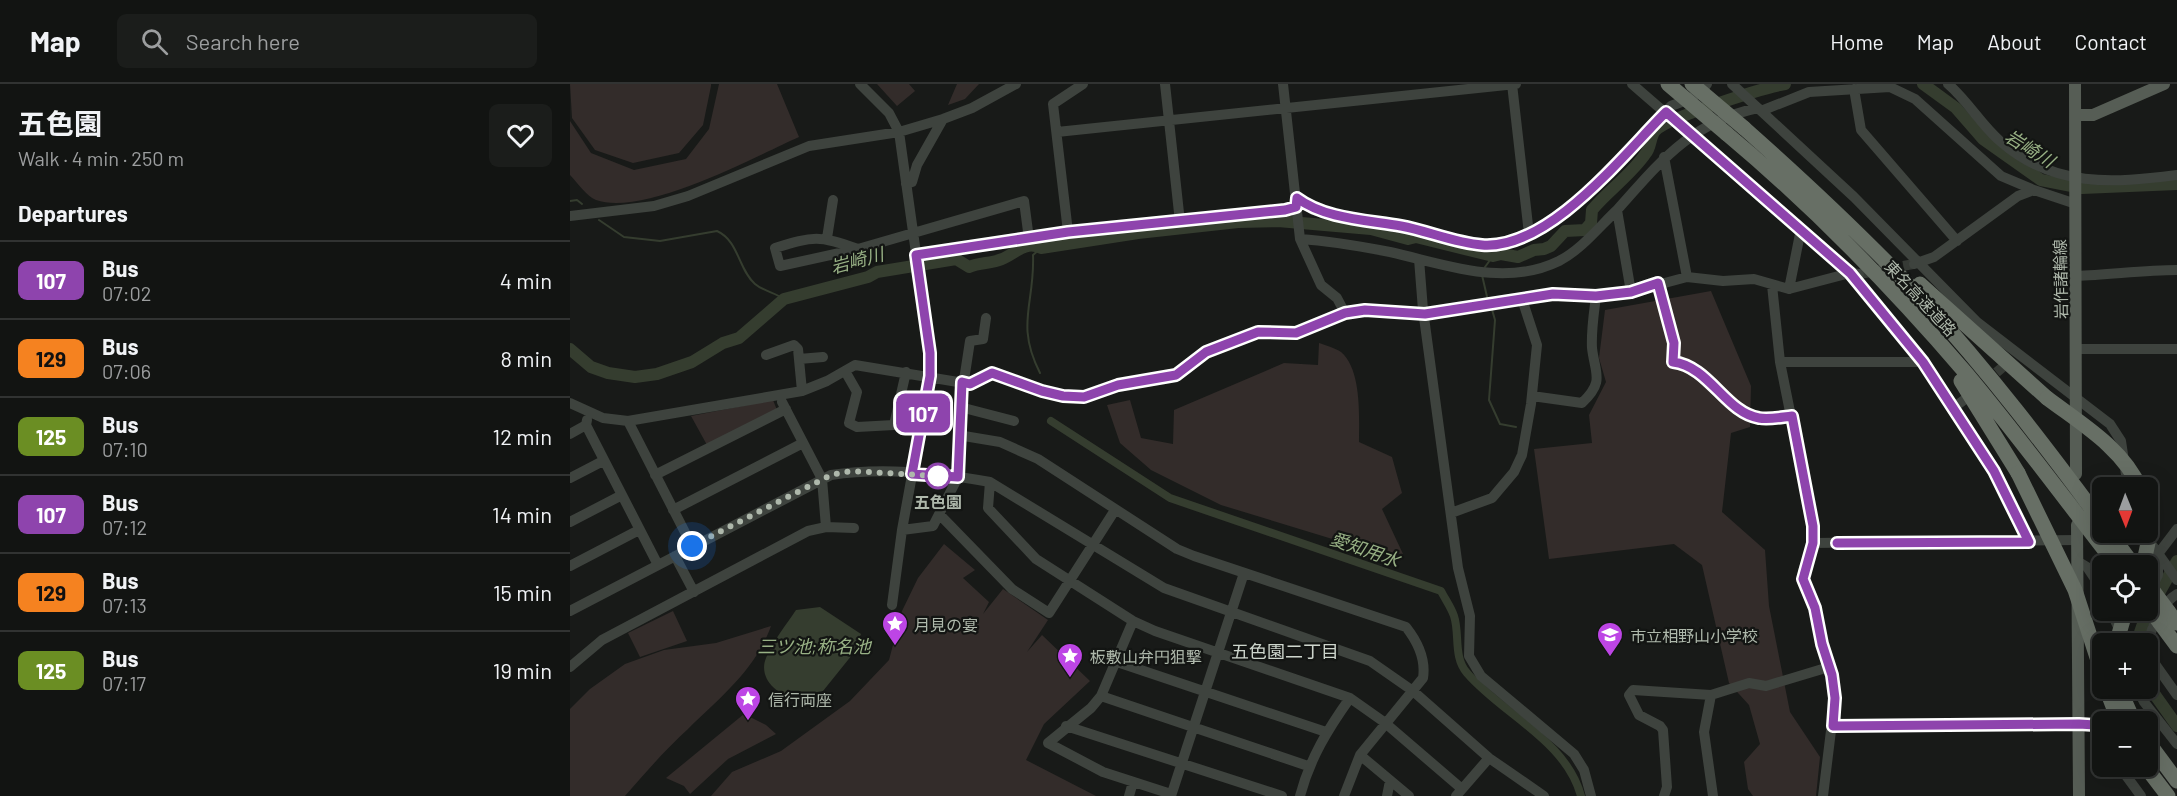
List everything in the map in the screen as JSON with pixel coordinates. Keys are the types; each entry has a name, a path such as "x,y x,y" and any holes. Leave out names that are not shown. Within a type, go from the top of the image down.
{"highway":[{"name":"東名高速道路","path":"1668,84 1727,134 1833,231 1912,313 1992,406 2108,555"},
{"name":"東名高速道路","path":"1692,84 1834,210 1924,301 2018,412 2092,510"},
{"path":"1769,150 2047,398 2110,447 2134,477"},
{"path":"1912,313 1976,403 2018,473 2075,590 2092,642"},
{"path":"2158,602 2168,619 2177,646"},
{"path":"2158,755 2177,781"},
{"path":"2153,777 2168,796"}],"main road":[{"name":"岩作諸輪線","path":"2075,84 2076,474"},
{"path":"2076,115 2093,115 2164,84"},
{"path":"2077,525 2079,796"}],"street":[{"path":"861,84 889,113 899,132 930,353 930,376 902,530 892,605"},
{"path":"570,216 654,206 688,196 809,146 899,132 943,119 972,108 1016,84"},
{"path":"1068,232 1053,104 1083,84"},
{"path":"1165,84 1180,222"},
{"path":"1283,84 1299,234 1321,285 1337,298 1345,313"},
{"path":"1057,132 1286,110 1514,84 1529,234"},
{"path":"1632,84 1855,274 1923,362 1994,471 2029,542"},
{"path":"917,256 1068,232 1180,222 1296,205 1417,229 1481,245 1515,242 1571,208 1668,114 1671,106 1704,90 1707,84"},
{"path":"1732,84 2013,358 2101,416 2118,435 2126,477"},
{"path":"1947,84 1972,108 1990,132 2012,151 2058,174 2112,182 2177,175"},
{"path":"1299,234 1486,274 1529,270 1557,262 1570,255 1617,210 1664,157 1690,133 1740,112 1809,92 1854,88 1890,87 1905,93 1933,114 1992,169 2034,190 2076,201"},
{"path":"1854,88 1861,130 1957,241"},
{"path":"906,184 912,182 916,165 943,119"},
{"path":"1664,157 1687,277"},
{"path":"1917,263 1957,241 2018,196 2034,190"},
{"path":"827,238 833,200"},
{"path":"858,249 827,238 809,237 775,248 780,266 858,249 913,231 1024,201 1029,238"},
{"path":"1617,210 1631,292"},
{"path":"1789,289 1801,229"},
{"path":"1419,259 1458,568 1470,616 1468,646 1472,664 1481,676 1574,754 1584,770 1591,796"},
{"path":"2076,276 2107,275 2133,270 2177,270"},
{"path":"570,403 616,422 628,421 802,391 855,365 970,384 996,373 1042,391 1063,396 1084,397 1118,385 1176,375 1206,352 1258,332 1296,333 1345,313 1365,310 1425,314 1553,294 1596,296 1631,292 1687,277 1723,281 1754,279 1789,289 1855,274"},
{"path":"1658,283 1674,343 1673,362 1691,367 1743,411 1758,418 1792,416"},
{"path":"1772,285 1780,362 1813,526 1813,543 1803,579 1815,608 1835,687 1833,726 1823,796"},
{"path":"1532,396 1582,403 1590,396 1598,382 1592,341 1596,296"},
{"path":"1451,513 1492,498 1514,472 1522,456 1532,396 1537,345 1522,299"},
{"path":"902,530 933,526 958,477 962,382 970,341 983,339 986,318"},
{"path":"766,355 794,345 799,359 802,391"},
{"path":"2077,350 2177,349"},
{"path":"799,359 823,357"},
{"path":"1780,362 1923,362"},
{"path":"845,371 857,392 849,423 858,427 894,425 906,372"},
{"path":"780,396 822,479 826,527"},
{"path":"1953,408 1964,400"},
{"path":"960,407 1014,421"},
{"path":"655,476 786,409"},
{"path":"589,412 586,425 658,565"},
{"path":"628,421 692,546"},
{"path":"570,434 586,425"},
{"path":"958,435 984,438 1016,447 1177,549 1406,627 1417,641 1424,671 1423,678 1360,755 1344,796"},
{"path":"673,510 803,443"},
{"path":"570,478 603,461"},
{"path":"570,611 822,479 851,471 958,477 990,482 1164,588 1359,656 1413,691 1489,758 1544,796"},
{"path":"990,482 988,508 1036,559 1132,621 1350,698 1384,723 1459,793 1489,758"},
{"path":"570,522 622,495"},
{"path":"940,515 1012,589 1048,613 1115,510"},
{"path":"570,667 602,640 808,531 826,527 854,528"},
{"path":"2158,562 2159,556 2177,529"},
{"path":"570,566 639,530"},
{"path":"1813,543 2077,540"},
{"path":"2151,543 2177,580"},
{"path":"675,555 694,592"},
{"path":"2077,561 2087,567 2092,574"},
{"path":"1132,621 1101,696 1091,708 1066,726 1048,743 1103,772 1171,795 1244,573"},
{"path":"2150,633 2169,599 2177,594"},
{"path":"1117,662 1326,732"},
{"path":"2158,666 2177,695"},
{"path":"1664,796 1667,787 1663,730 1660,726 1639,716 1629,694 1633,690 1710,695 1749,683 1766,686 1829,667"},
{"path":"1710,695 1704,732 1713,796"},
{"path":"1101,696 1308,766"},
{"path":"1300,796 1308,766 1326,732 1350,698"},
{"path":"2142,699 2177,744"},
{"path":"1833,726 2092,725"},
{"path":"1066,726 1282,796"},
{"path":"1360,755 1409,796"},
{"path":"2127,777 2141,796"},
{"path":"1387,796 1390,781"},
{"path":"1128,796 1133,782"}],"shaded area":[{"path":"570,84 711,84 711,86 703,125 679,153 633,163 595,150 572,118"},
{"path":"719,84 777,84 799,137 699,182 642,200 617,203 596,200 586,193 570,175 570,121 591,153 634,170 686,159 709,129"},
{"path":"877,84 909,84 915,91 897,106"},
{"path":"957,84 979,84 965,99 948,105"},
{"path":"1711,291 1751,386 1750,427 1731,433 1722,512 1765,550 1769,606 1790,712 1820,757 1816,796 1753,796 1748,789 1744,762 1760,744 1749,705 1729,683 1702,565 1674,544 1549,559 1534,449 1592,443 1589,415 1606,382 1599,358 1605,310"},
{"path":"1319,343 1341,352 1353,370 1358,394 1359,442 1392,457 1402,493 1382,509 1403,554 1375,552 1221,505 1151,470 1120,443 1107,405 1130,400 1141,438 1173,444 1174,410 1284,363 1318,365"},
{"path":"773,400 777,410 707,445 691,416"},
{"path":"944,544 975,570 963,578 989,602 983,614 1003,589 1048,620 1027,652 1042,635 1090,681 1044,724 1026,760 1096,796 711,796 732,772 781,751 850,701 889,660 902,611 918,578"},
{"path":"673,611 687,641 640,657 628,633"},
{"path":"771,626 756,656 736,682 672,745 625,796 570,796 570,709 590,689 625,664 664,650 716,643"},
{"path":"744,714 766,725 776,734 728,759 690,794 684,786 666,778"}],"water":[{"name":"三ツ池;称名池","path":"820,607 861,634 852,655 823,691 795,696 781,693 770,684 764,672 766,658 796,610"}],"waterway":[{"name":"岩崎川","path":"570,349 591,367 608,373 635,377 657,374 692,362 723,343 739,338 784,299 868,277 877,272 956,259 969,267 998,261 1030,246 1041,248 1138,233 1238,222 1278,221 1371,229 1408,239 1416,237 1493,256 1501,254 1518,257 1551,246 1565,231 1585,230 1591,223 1592,210 1640,161 1648,151 1653,133 1663,125 1716,104 1785,84"},
{"name":"岩崎川","path":"1923,84 1956,108 1983,139 2041,180 2082,188 2177,184"},
{"path":"570,201 577,200 582,204"},
{"path":"599,220 624,237 660,241 717,231 730,241 749,278 755,284 784,299"},
{"path":"1040,373 1033,356 1027,327 1033,255 1041,248"},
{"path":"1485,267 1493,256"},
{"path":"1482,275 1488,301"},
{"path":"1491,306 1495,320 1489,400 1500,424 1516,427"},
{"name":"愛知用水","path":"1051,421 1170,498 1441,591 1454,616 1458,653 1467,673 1497,702 1548,743 1573,776 1581,796"},
{"path":"2140,633 2145,618 2177,561"},
{"path":"2158,699 2177,726"}],"tunnel":[{"path":"1859,274 1914,264"},
{"path":"1985,382 2010,361"}],"bus line":[{"name":"107","path":"1837,543 2029,542 1994,471 1923,362 1850,273 1666,112 1563,215 1515,242 1481,245 1417,229 1313,210 1297,198 1296,207 1285,210 1068,232 916,255 930,353 930,376 912,474 958,477 962,382 970,384 992,373 1042,391 1076,398 1084,397 1118,385 1176,375 1206,352 1258,332 1296,333 1345,313 1365,310 1425,314 1553,294 1596,296 1631,292 1658,283 1674,343 1673,362 1691,367 1743,411 1758,418 1792,416 1813,526 1813,543 1803,571 1803,579 1815,608 1822,644 1835,687 1833,726 2092,725"}],"place":[{"name":"五色園","path":"938,476"},
{"name":"月見の宴","path":"895,647"},
{"name":"市立相野山小学校","path":"1610,658"},
{"name":"板敷山弁円狙撃","path":"1070,679"},
{"name":"信行両座","path":"748,722"}],"district":[{"name":"五色園二丁目","path":"1285,651"}],"route":[{"path":"692,546 831,475 851,471 938,476"}]}
